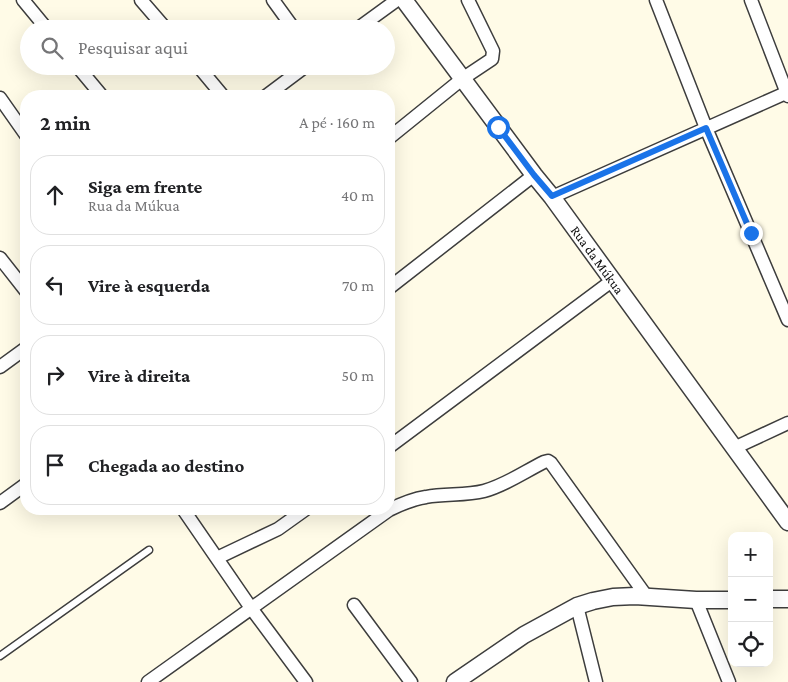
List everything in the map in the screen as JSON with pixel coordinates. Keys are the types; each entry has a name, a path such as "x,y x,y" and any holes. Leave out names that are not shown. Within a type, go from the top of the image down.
{"street":[{"path":"23,0 39,20"},
{"path":"142,0 159,20"},
{"path":"273,0 287,20"},
{"path":"369,20 397,0"},
{"name":"Rua da Múkua","path":"404,0 534,175 552,196 788,522"},
{"path":"395,133 462,79 492,59 492,51 468,0"},
{"path":"656,0 706,128 788,320"},
{"path":"552,196 788,93 751,0"},
{"path":"84,75 97,90"},
{"path":"206,75 218,90"},
{"path":"274,90 294,75"},
{"path":"0,98 20,127"},
{"path":"395,283 534,175"},
{"path":"3,267 20,275"},
{"path":"395,444 613,280"},
{"path":"0,367 20,352"},
{"path":"734,448 788,423"},
{"path":"395,507 427,496 482,492 492,489 548,461 647,597"},
{"path":"0,504 20,489"},
{"path":"187,515 251,608 306,682"},
{"path":"217,558 278,529 298,515"},
{"path":"148,682 382,515"},
{"path":"455,682 524,635 577,606 593,601 613,596 728,600"},
{"path":"773,599 788,599"},
{"path":"696,600 729,682"},
{"path":"354,605 411,682"},
{"path":"577,606 596,682"}],"lane":[{"path":"0,656 149,550"}],"route":[{"path":"498,127 552,196 706,128 751,233"}]}
